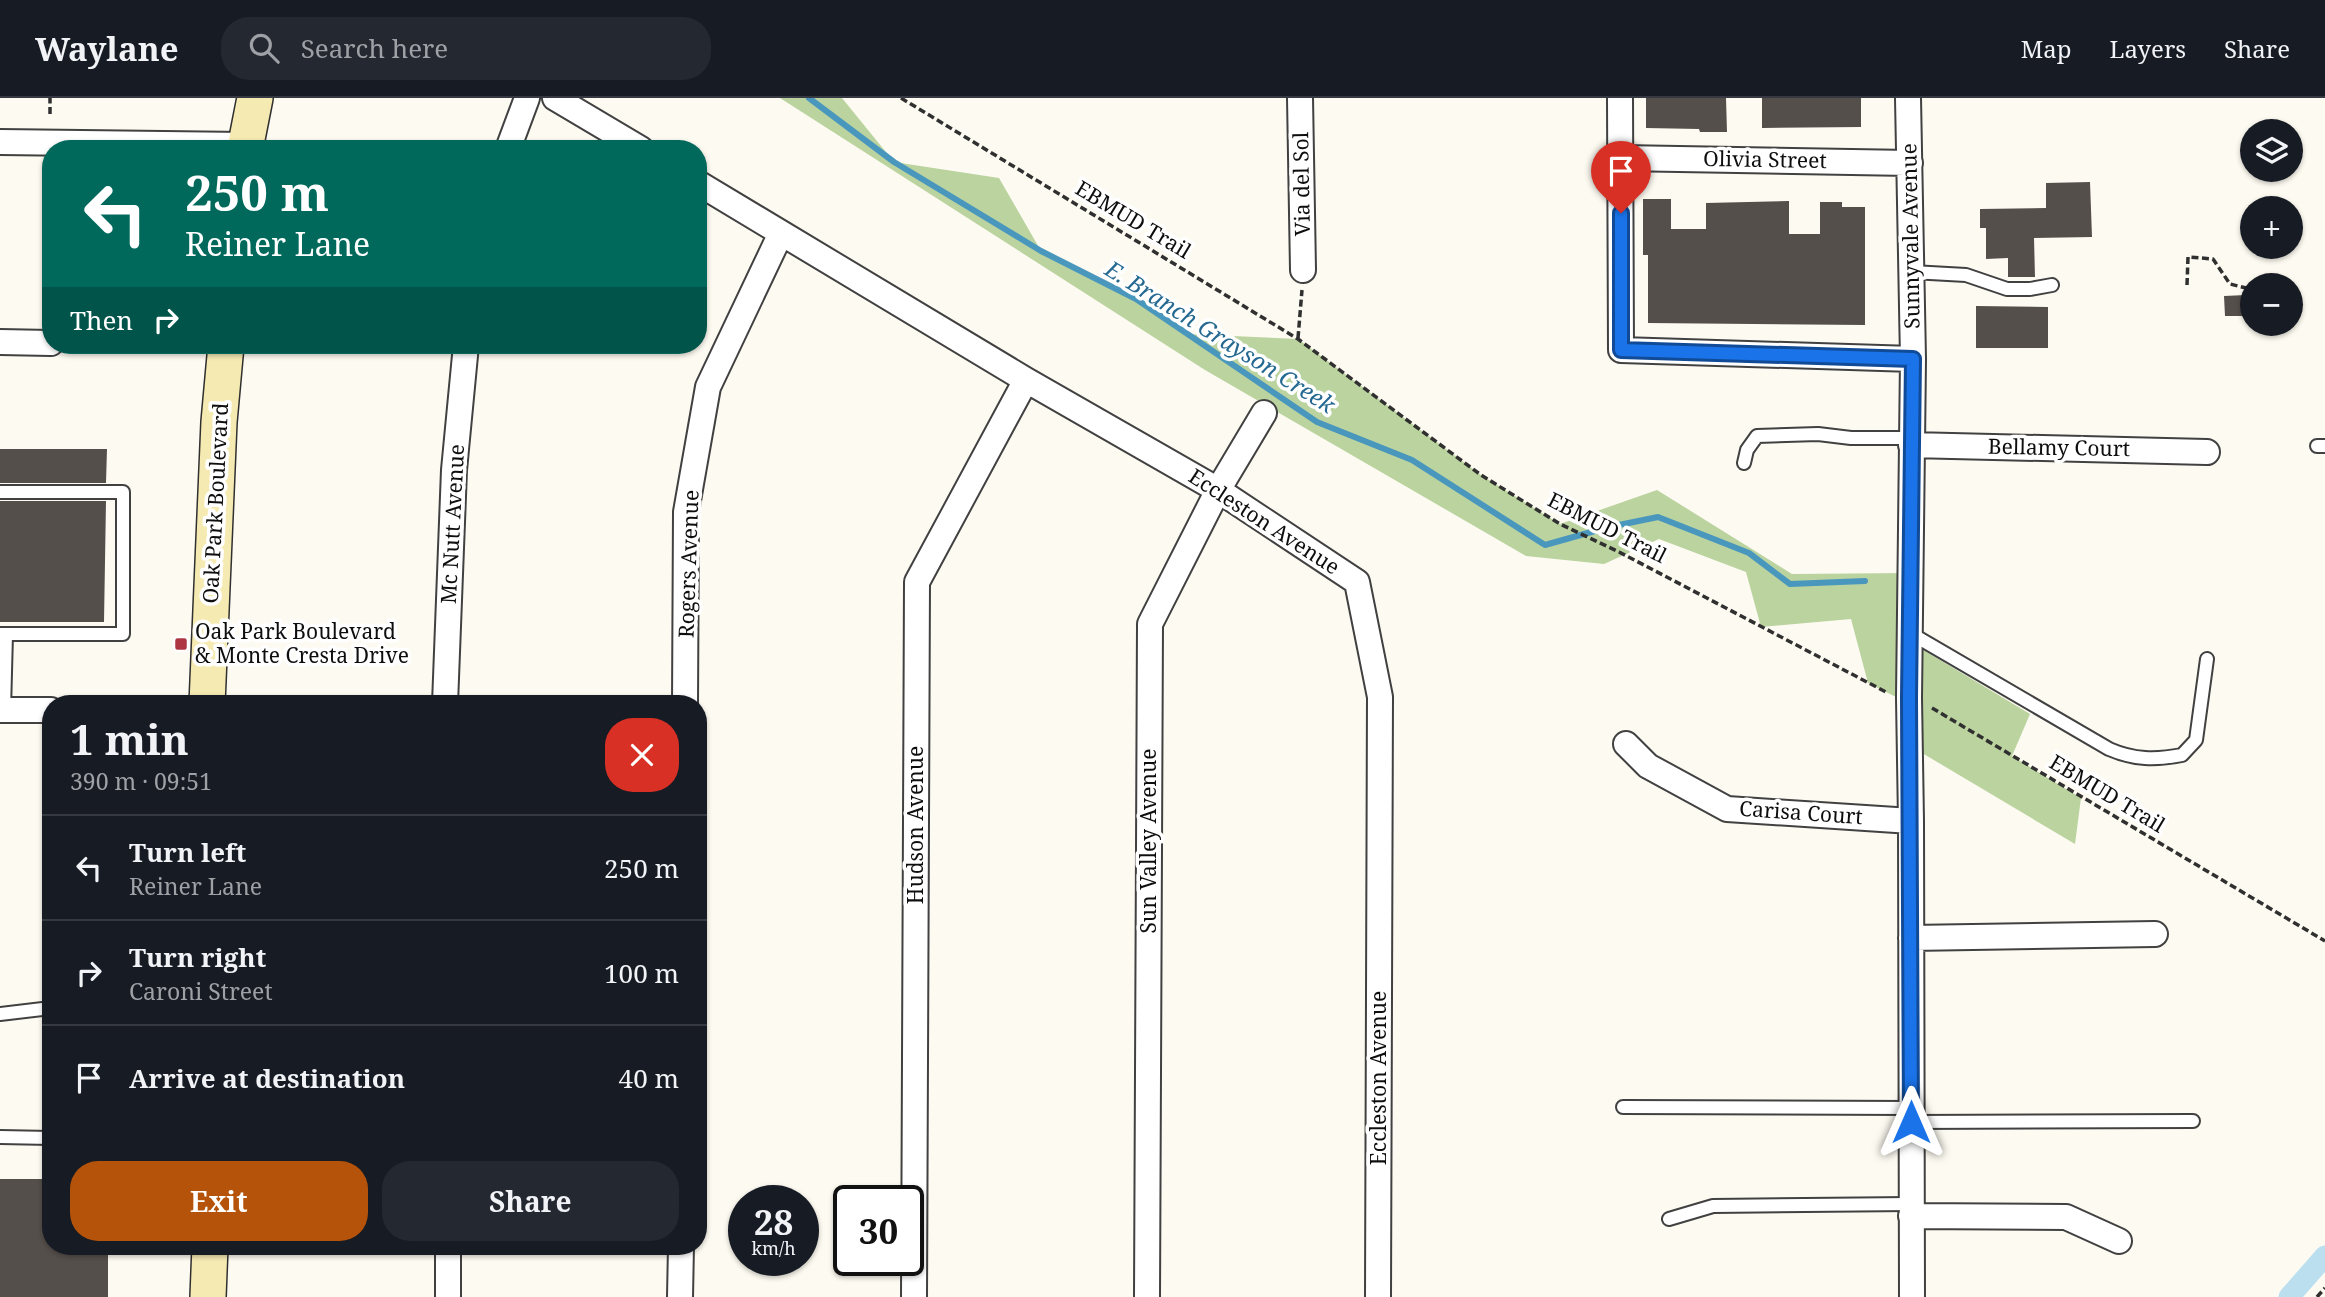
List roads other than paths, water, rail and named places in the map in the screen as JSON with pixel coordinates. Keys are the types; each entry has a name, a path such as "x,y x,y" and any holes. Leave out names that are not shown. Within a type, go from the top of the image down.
{"street":[{"path":"246,140 255,98"},
{"path":"511,140 527,98"},
{"path":"555,98 625,140"},
{"name":"Via del Sol","path":"1300,98 1303,270"},
{"path":"1620,98 1621,350 1913,359"},
{"name":"Sunnyvale Avenue","path":"1908,98 1913,359 1909,698 1912,1297"},
{"path":"0,142 42,143"},
{"name":"Olivia Street","path":"1621,158 1910,163"},
{"name":"Eccleston Avenue","path":"707,188 1026,380 1219,490 1357,582 1380,697 1378,1297"},
{"name":"Rogers Avenue","path":"685,695 686,512 708,387 781,233"},
{"path":"0,342 42,343"},
{"name":"Oak Park Boulevard","path":"207,695 219,422 225,354"},
{"name":"Mc Nutt Avenue","path":"445,695 454,470 465,354"},
{"name":"Hudson Avenue","path":"914,1297 917,582 1026,380"},
{"name":"Sun Valley Avenue","path":"1147,1297 1150,624 1219,490 1264,413"},
{"name":"Bellamy Court","path":"1911,442 2207,452"},
{"path":"2,710 42,710"},
{"name":"Carisa Court","path":"1626,744 1648,766 1727,809 1911,821"},
{"path":"1911,938 2155,934"},
{"path":"1911,1210 2066,1217 2119,1241"},
{"path":"208,1297 210,1255"},
{"path":"448,1255 448,1297"},
{"path":"681,1255 681,1297"}],"lane":[{"path":"1912,272 1966,275 2007,289 2052,285"},
{"path":"1744,463 1747,450 1757,436 1818,434 1911,442"},
{"path":"0,492 123,492 123,634 3,634 2,710"},
{"path":"1910,633 2109,749 2127,757 2144,759 2182,755 2196,740 2207,659"},
{"path":"0,1014 42,1009"},
{"path":"1623,1107 2193,1121"},
{"path":"0,1137 42,1138"},
{"path":"1669,1219 1713,1206 1911,1210"}],"waterway":[{"name":"E. Branch Grayson Creek","path":"809,98 894,162 1041,251 1136,299 1317,422 1412,460 1545,545 1658,517 1749,553 1790,584 1865,581"},
{"path":"2289,1297 2325,1256"}],"place":[{"name":"Oak Park Boulevard & Monte Cresta Drive","path":"181,644"}]}
